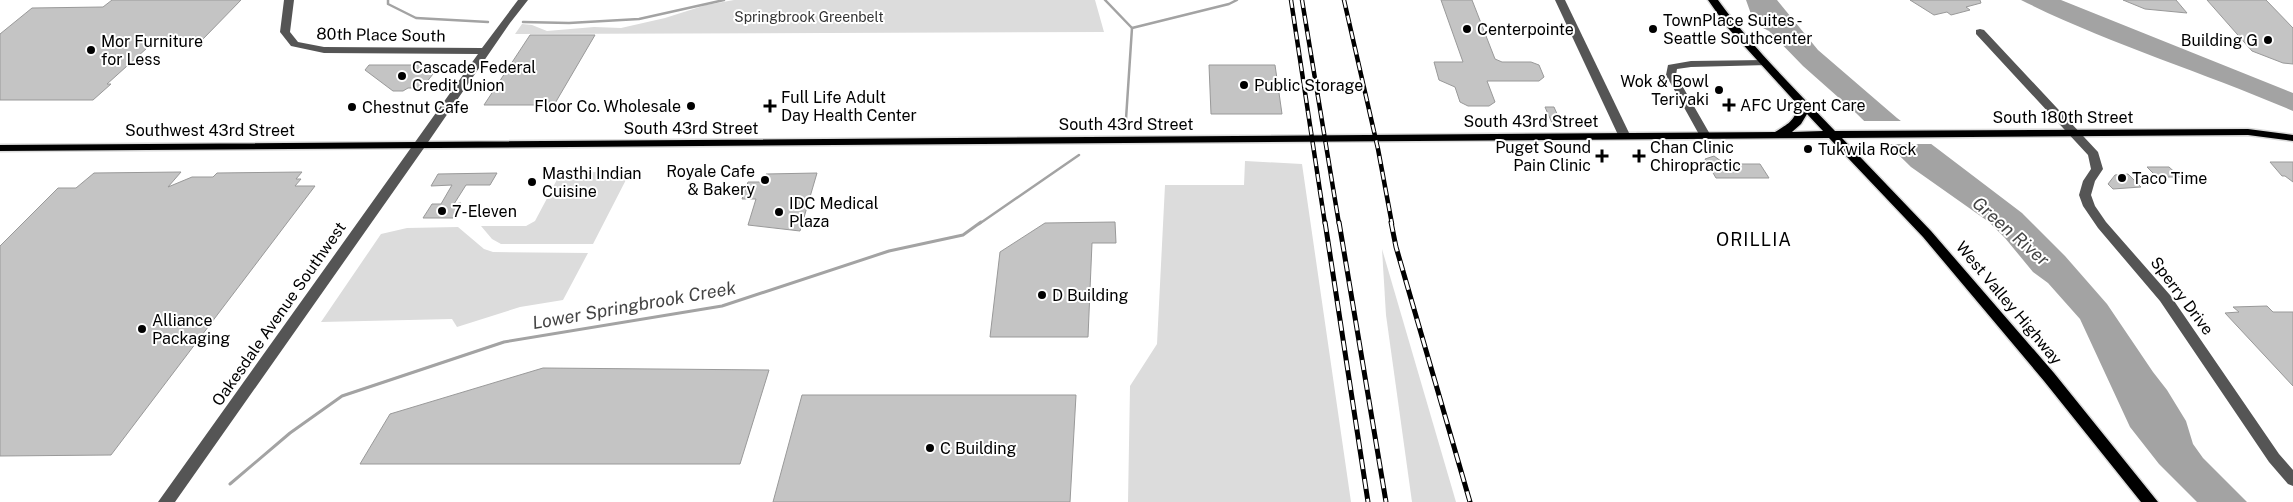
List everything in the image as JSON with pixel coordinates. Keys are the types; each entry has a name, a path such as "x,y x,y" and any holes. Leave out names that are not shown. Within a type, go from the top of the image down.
{"main road":[{"name":"West Valley Highway","path":"1713,0 1764,63 1927,234 2049,377 2150,502"},
{"path":"1774,135 1797,124 1802,117 1804,103"},
{"name":"South 180th Street","path":"1833,134 2248,132 2293,138"},
{"name":"South 43rd Street","path":"420,146 1833,134"},
{"name":"Southwest 43rd Street","path":"0,148 420,146"}],"street":[{"name":"80th Place South","path":"289,0 285,32 295,44 302,46 333,51 485,51"},
{"name":"Oakesdale Avenue Southwest","path":"166,502 523,0"},
{"path":"1560,0 1625,137"},
{"path":"1980,32 2074,133"},
{"path":"1705,136 1671,74 1672,67 1691,64 1764,63"},
{"name":"Sperry Drive","path":"2074,133 2094,154 2097,162 2098,169 2089,181 2085,195 2088,206 2165,298 2274,458 2293,480"}],"green space":[{"name":"Springbrook Greenbelt","path":"734,0 1095,0 1104,32 515,34 522,24 532,25 547,31 594,27 621,28 665,18 706,5"},
{"path":"1245,161 1302,164 1351,502 1128,502 1130,386 1157,344 1165,185 1244,185"},
{"path":"561,172 630,172 593,244 501,244 492,239 481,226 526,226 535,221"},
{"path":"458,227 484,249 493,252 588,253 563,300 520,307 457,327 452,319 321,322 381,234 407,228"},
{"path":"1382,249 1456,502 1412,502 1386,315"}],"water":[{"name":"Green River","path":"1746,0 1777,0 1818,50 1897,118 2022,213 2065,256 2107,304 2167,390 2186,421 2193,444 2203,458 2247,502 2197,502 2159,464 2130,427 2080,319 2048,283 2033,272 1989,222 1911,167 1856,113 1803,66 1769,31 1761,27 1751,14"},
{"path":"2021,0 2061,0 2293,93 2293,111 2122,44"}],"pier":[{"path":"1861,121 1905,121 1933,144 1885,144"}],"building":[{"name":"Mor Furniture for Less","path":"112,0 241,0 203,39 157,39 107,84 111,84 93,100 0,100 0,34 32,8 103,7"},
{"name":"Centerpointe","path":"1441,0 1472,0 1495,59 1502,62 1531,62 1539,65 1544,77 1539,81 1487,81 1495,102 1489,106 1468,106 1460,102 1455,87 1439,80 1434,62 1463,62"},
{"path":"1910,0 1980,0 1981,3 1966,7 1970,10 1951,15 1947,12 1934,15"},
{"path":"2123,0 2176,0 2187,13 2145,9"},
{"name":"Building G","path":"2207,0 2266,0 2293,28 2293,64 2283,63 2252,51"},
{"path":"530,35 595,35 554,105 484,105"},
{"name":"Cascade Federal Credit Union","path":"369,65 440,65 422,88 393,91 365,70"},
{"name":"Public Storage","path":"1209,65 1275,65 1282,114 1211,114"},
{"path":"1545,107 1554,107 1561,123 1552,123"},
{"path":"1714,156 1725,164 1760,164 1769,178 1716,178 1705,159"},
{"path":"2270,162 2293,162 2293,182 2282,176"},
{"path":"2147,167 2169,167 2180,177 2157,177"},
{"name":"Alliance Packaging","path":"181,172 168,187 192,177 213,177 217,173 302,172 296,179 301,179 295,186 315,186 111,455 0,456 0,246 58,188 76,188 94,173"},
{"name":"7-Eleven","path":"497,173 490,185 466,185 454,204 461,203 453,218 423,218 432,204 441,204 452,185 431,186 438,174"},
{"name":"IDC Medical Plaza","path":"817,173 800,231 748,225 756,199 742,199 748,182 763,182 766,174"},
{"name":"Taco Time","path":"2128,174 2141,187 2113,189 2108,184 2115,175"},
{"name":"D Building","path":"1115,222 1116,243 1092,243 1088,337 990,337 1000,252 1045,223"},
{"path":"2267,306 2273,312 2293,312 2293,386 2225,313 2239,312 2233,307"},
{"path":"543,368 769,370 740,464 360,464 390,414"},
{"name":"C Building","path":"802,395 1076,395 1070,502 773,502"}],"waterway":[{"name":"Lower Springbrook Creek","path":"388,0 388,4 416,18 488,22"},
{"name":"Lower Springbrook Creek","path":"523,22 569,23 639,19 724,0"},
{"name":"Lower Springbrook Creek","path":"1105,0 1132,28"},
{"path":"1132,28 1229,4 1237,0"},
{"name":"Lower Springbrook Creek","path":"1117,126 1126,119 1132,28"},
{"name":"Lower Springbrook Creek","path":"979,224 1079,155"},
{"name":"Lower Springbrook Creek","path":"230,484 290,433 342,396 504,342 722,306 889,251 963,235 981,222"}],"railway":[{"path":"1291,0 1325,224"},
{"path":"1302,0 1339,224"},
{"path":"1344,0 1378,149 1392,224"},
{"path":"1325,222 1368,502"},
{"path":"1339,222 1386,502"},
{"path":"1391,222 1396,247 1470,502"}],"place":[{"name":"Centerpointe","path":"1467,29"},
{"name":"TownPlace Suites - Seattle Southcenter","path":"1653,29"},
{"name":"Building G","path":"2268,40"},
{"name":"Mor Furniture for Less","path":"91,50"},
{"name":"Cascade Federal Credit Union","path":"402,76"},
{"name":"Public Storage","path":"1244,85"},
{"name":"Wok & Bowl Teriyaki","path":"1719,90"},
{"name":"AFC Urgent Care","path":"1729,105"},
{"name":"Floor Co. Wholesale","path":"691,106"},
{"name":"Full Life Adult Day Health Center","path":"770,106"},
{"name":"Chestnut Cafe","path":"352,107"},
{"name":"Tukwila Rock","path":"1808,149"},
{"name":"Puget Sound Pain Clinic","path":"1602,156"},
{"name":"Chan Clinic Chiropractic","path":"1639,156"},
{"name":"Taco Time","path":"2122,178"},
{"name":"Royale Cafe & Bakery","path":"765,180"},
{"name":"Masthi Indian Cuisine","path":"532,182"},
{"name":"7-Eleven","path":"442,211"},
{"name":"IDC Medical Plaza","path":"779,212"},
{"name":"D Building","path":"1042,295"},
{"name":"Alliance Packaging","path":"142,329"},
{"name":"C Building","path":"930,448"}],"district":[{"name":"ORILLIA","path":"1754,239"}]}
